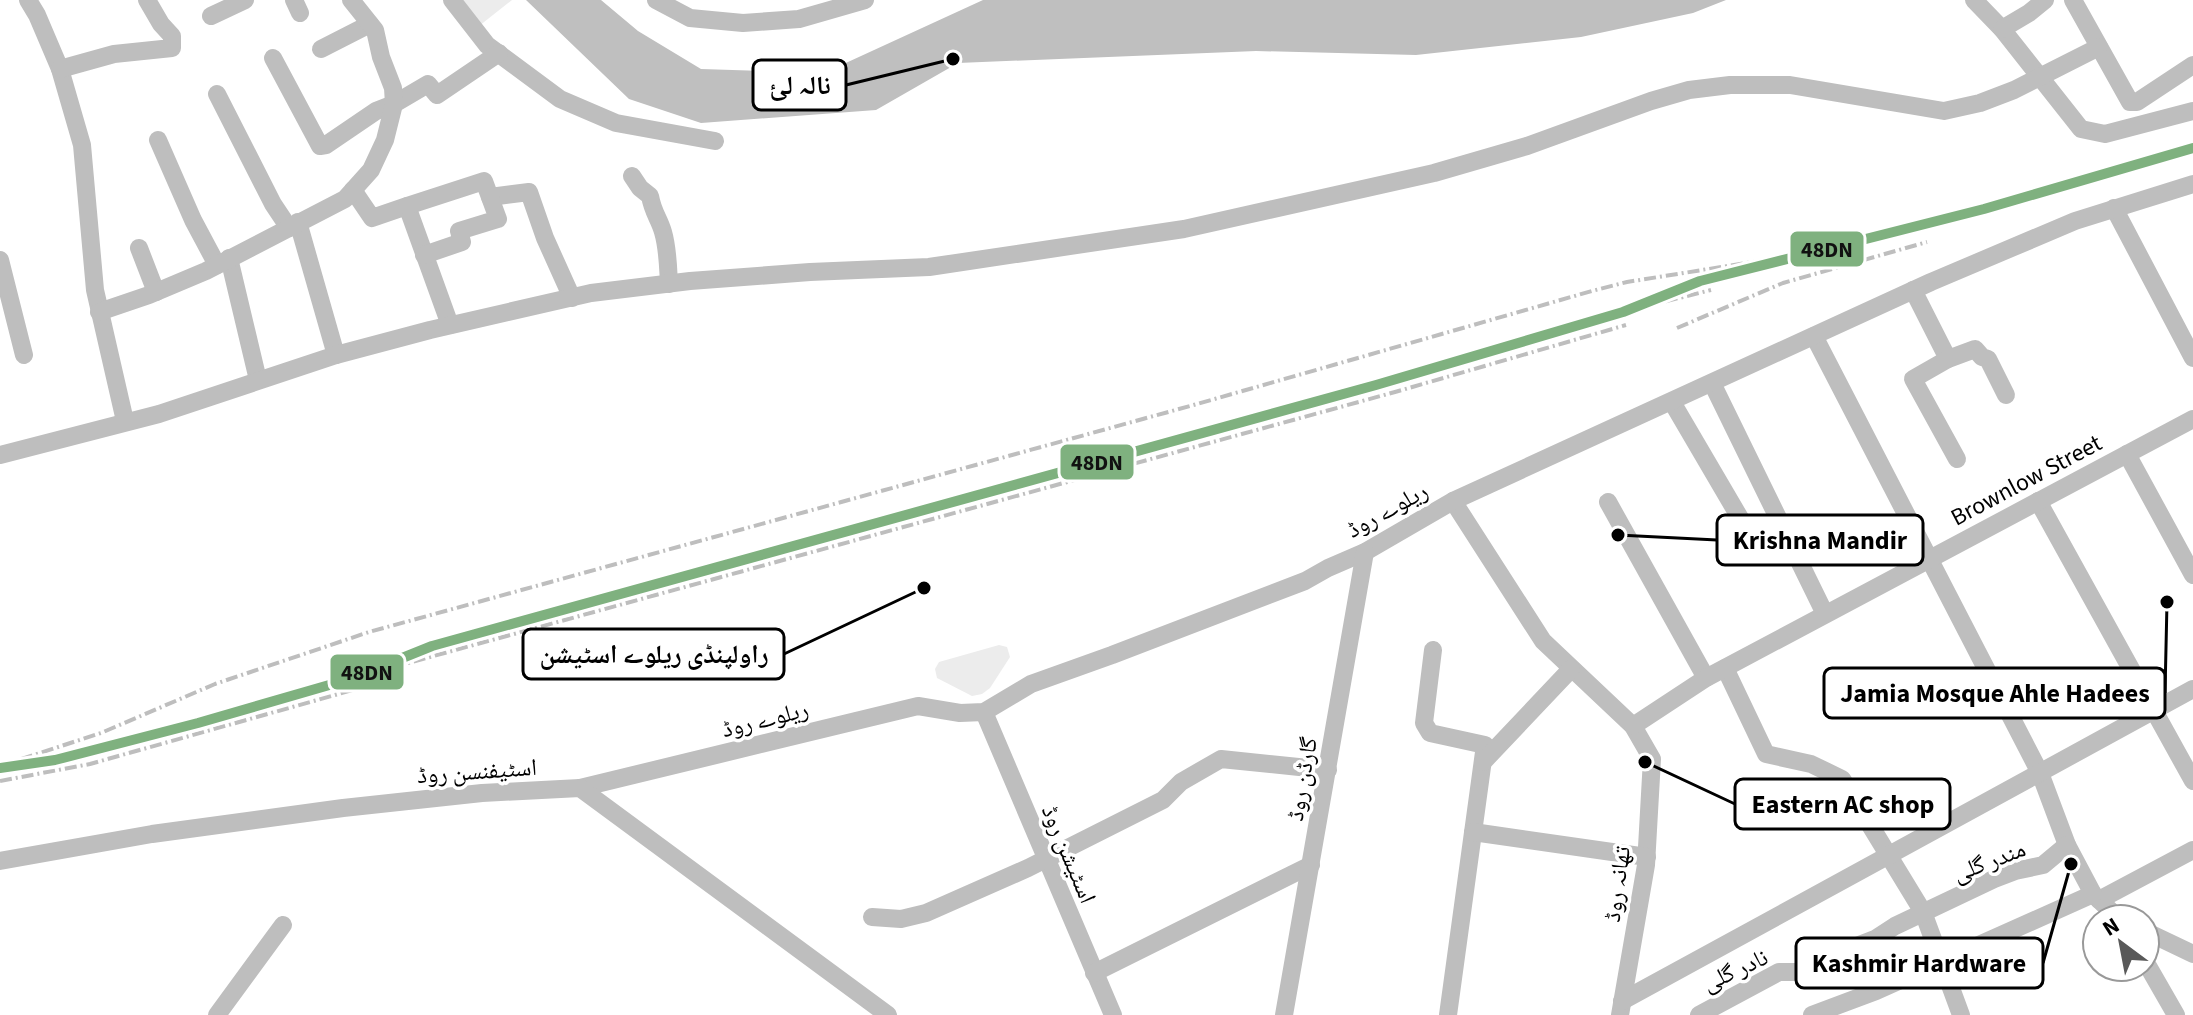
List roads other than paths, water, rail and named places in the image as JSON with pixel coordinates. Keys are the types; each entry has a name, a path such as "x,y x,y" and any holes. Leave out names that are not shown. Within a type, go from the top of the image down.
{"street":[{"path":"28,0 60,69 82,145 99,312 125,421"},
{"path":"60,69 114,54 172,48 172,36 147,0"},
{"path":"211,16 246,0 256,0"},
{"path":"99,312 156,292 223,262 345,199 371,170 385,140 394,104 393,88 375,30 351,0"},
{"path":"452,0 487,45 560,99 616,123 715,141"},
{"path":"656,0 690,18 743,23 799,19 865,0"},
{"path":"1974,0 2002,29 2076,125 2088,133 2105,134 2193,111"},
{"path":"2002,29 2045,0"},
{"path":"2073,0 2128,100 2134,104 2193,65"},
{"path":"321,49 370,24"},
{"path":"0,455 159,414 336,355 591,293 810,272 929,267 1184,229 1434,173 1527,146 1689,90 1730,85 1790,85 1944,111 1980,103 2099,47"},
{"path":"273,58 320,146 376,111 428,84 437,95 499,53"},
{"path":"217,94 273,204 294,225 336,355"},
{"path":"158,140 193,220 223,262 258,380"},
{"path":"632,176 650,196 653,213 662,227 668,256 669,284"},
{"path":"353,190 372,218 484,181 498,219 459,231 462,242 424,255"},
{"name":"ریلوے روڈ","path":"580,788 918,706 960,713 984,712 1031,684 1305,581 1365,552 1453,501 1913,290 2075,221 2193,184"},
{"path":"490,197 529,192 545,238 572,298"},
{"path":"407,206 450,325"},
{"path":"2114,208 2193,358"},
{"path":"139,248 156,292"},
{"path":"0,260 24,355"},
{"path":"1913,290 1948,359"},
{"path":"1814,336 2040,773 2067,845 2102,903"},
{"path":"1957,459 1913,382 1917,376 1975,349 1988,359 2006,395"},
{"path":"1712,383 1825,614"},
{"path":"1672,402 1747,530"},
{"name":"Brownlow Street","path":"1633,726 1706,678 2193,419"},
{"path":"2127,454 2193,575"},
{"path":"1453,501 1543,641 1633,726"},
{"path":"2038,501 2193,781"},
{"path":"1608,502 1706,678"},
{"name":"گارڈن روڈ","path":"1284,1015 1365,552"},
{"path":"1433,650 1424,723 1430,733 1485,745 1448,1015"},
{"path":"1725,668 1766,754 1811,764 1842,779 1923,912 1961,1015"},
{"path":"1483,762 1571,669"},
{"path":"1621,1008 1890,855 2193,689"},
{"name":"اسٹیشن روڈ","path":"984,712 1113,1015"},
{"name":"تھانہ روڈ","path":"1621,1008 1647,857 1652,759 1633,726"},
{"path":"872,917 901,919 926,913 1045,861 1163,800 1181,782 1221,759 1328,770"},
{"path":"580,788 888,1015"},
{"name":"اسٹیفنسن روڈ","path":"0,861 152,834 343,808 482,793 580,788"},
{"path":"1473,832 1647,857"},
{"name":"مندر گلی","path":"1923,912 2004,875 2043,865 2067,845"},
{"path":"1812,1015 2096,897 2193,850"},
{"path":"1094,973 1311,865"},
{"name":"نادر گلی","path":"1699,1015 1779,972 1799,972 1875,939 1923,912"},
{"path":"217,1015 283,925"},
{"path":"2161,939 2193,954"},
{"path":"2158,983 2176,1015"}],"railway":[{"path":"1677,328 1783,283 1927,242"},
{"path":"0,766 101,733 215,684 369,632 1190,406 1592,291 1627,282 1809,253"},
{"path":"1623,312 1711,290"},
{"path":"350,679 1395,392 1626,325"},
{"path":"0,781 90,764 367,686"}],"place":[{"name":"نالہ لئ","path":"953,59"},
{"name":"Krishna Mandir","path":"1618,535"},
{"name":"راولپنڈی ریلوے اسٹیشن","path":"924,588"},
{"name":"Jamia Mosque Ahle Hadees","path":"2167,602"},
{"name":"Eastern AC shop","path":"1645,762"},
{"name":"Kashmir Hardware","path":"2071,864"}]}
